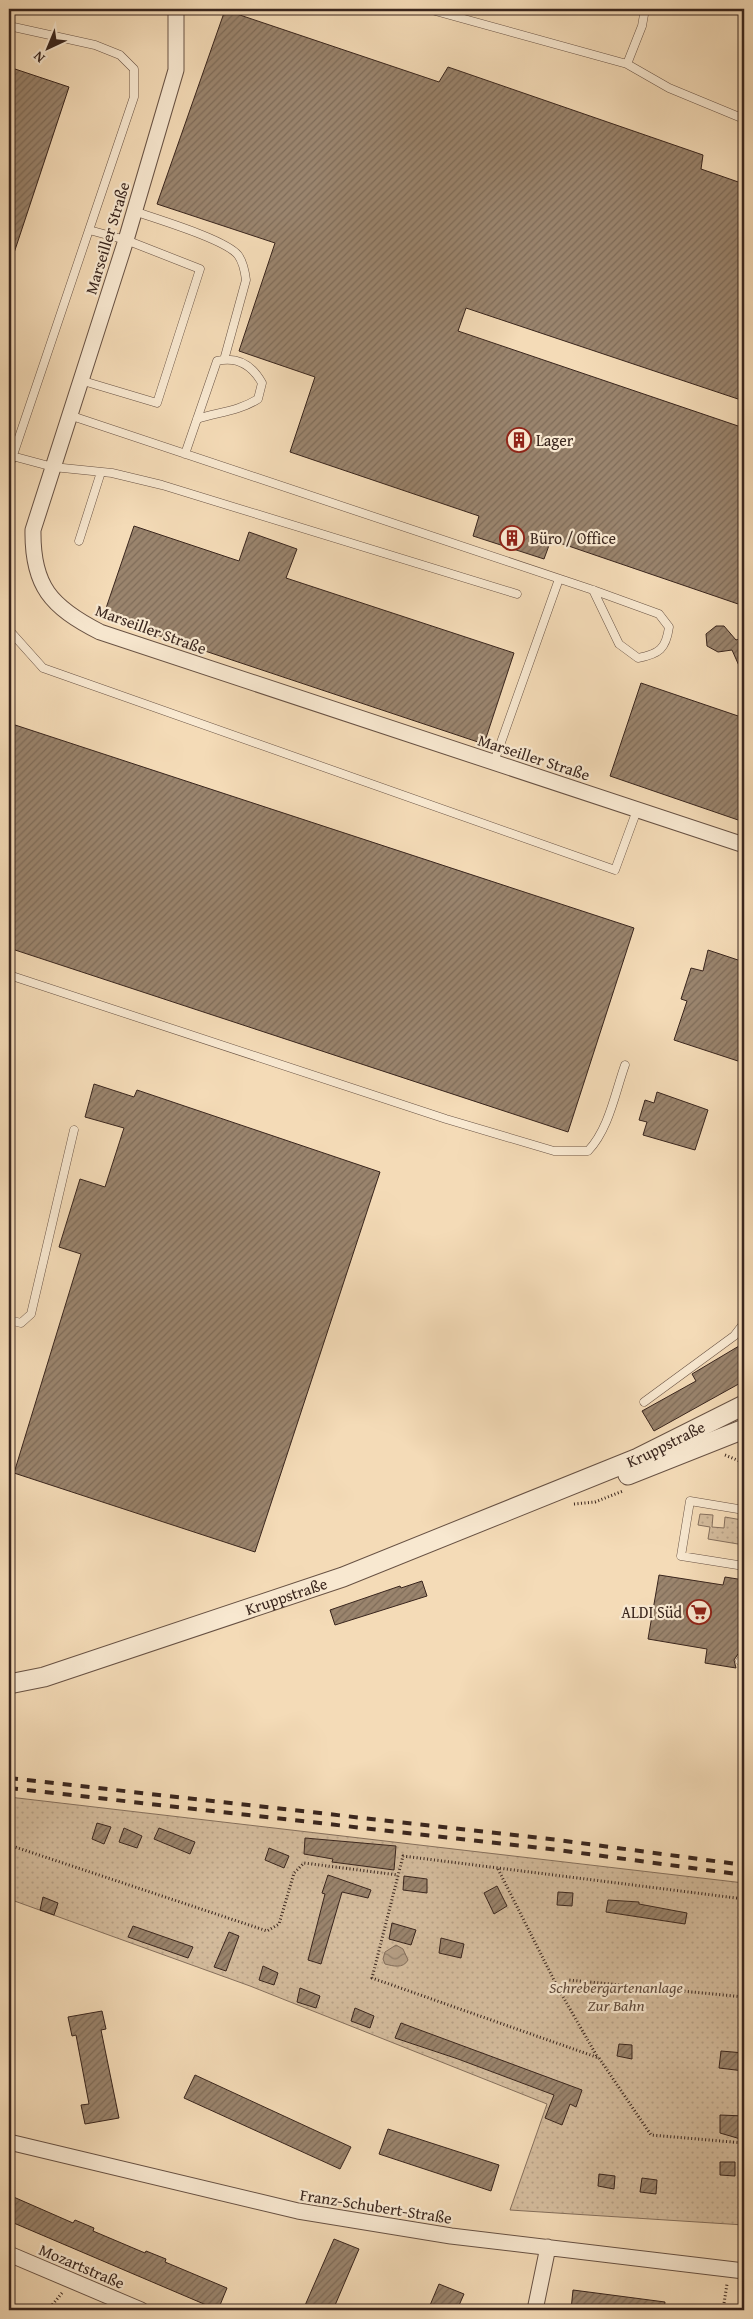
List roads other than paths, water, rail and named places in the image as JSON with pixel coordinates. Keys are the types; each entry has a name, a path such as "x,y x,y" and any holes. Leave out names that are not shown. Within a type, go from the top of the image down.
{"street":[{"name":"Marseiller Straße","path":"176,9 176,70 126,240 80,380 34,530 33,553 44,589 56,604 77,620 100,632 744,845"},
{"name":"Kruppstraße","path":"9,1684 44,1677 343,1577 638,1458 744,1405"},
{"name":"Kruppstraße","path":"557,1491 592,1489 744,1429"},
{"name":"Franz-Schubert-Straße","path":"9,2142 298,2211 451,2236 744,2271"},
{"path":"535,2310 548,2247"},
{"name":"Mozartstraße","path":"9,2254 141,2310"}],"lane":[{"path":"428,9 627,64 669,88 744,119"},
{"path":"627,64 642,26 645,9"},
{"path":"9,26 95,45 120,55 134,69 134,96 9,467"},
{"path":"134,211 223,244 237,254 244,267 246,280 224,360"},
{"path":"80,380 157,403 200,269 126,240 89,230"},
{"path":"185,454 197,419 217,361 230,358 254,369 262,383 258,399 243,408 221,411 197,419"},
{"path":"69,415 593,590 659,614 669,627 667,642 654,655 638,658 619,644 593,590"},
{"path":"12,456 53,467 101,472 162,485 517,594"},
{"path":"79,540 101,472"},
{"path":"494,762 559,579"},
{"path":"9,630 12,636 43,668 615,870 637,810"},
{"path":"9,975 418,1110 554,1151 588,1151 595,1143 603,1130 625,1065"},
{"path":"9,1320 21,1323 31,1314 52,1215 74,1130"},
{"path":"644,1402 734,1336 744,1323"},
{"path":"744,1510 690,1501 681,1556 744,1566"}],"water":[{"path":"396,1945 403,1949 408,1960 401,1966 385,1964 383,1959 385,1952"}],"railway":[{"path":"9,1778 558,1840 744,1865"},
{"path":"9,1788 558,1850 744,1875"}],"place":[{"name":"Lager","path":"519,440"},
{"name":"Büro / Office","path":"512,538"},
{"name":"ALDI Süd","path":"699,1612"}],"park label":[{"name":"Schrebergartenanlage Zur Bahn","path":"616,1996"}]}
